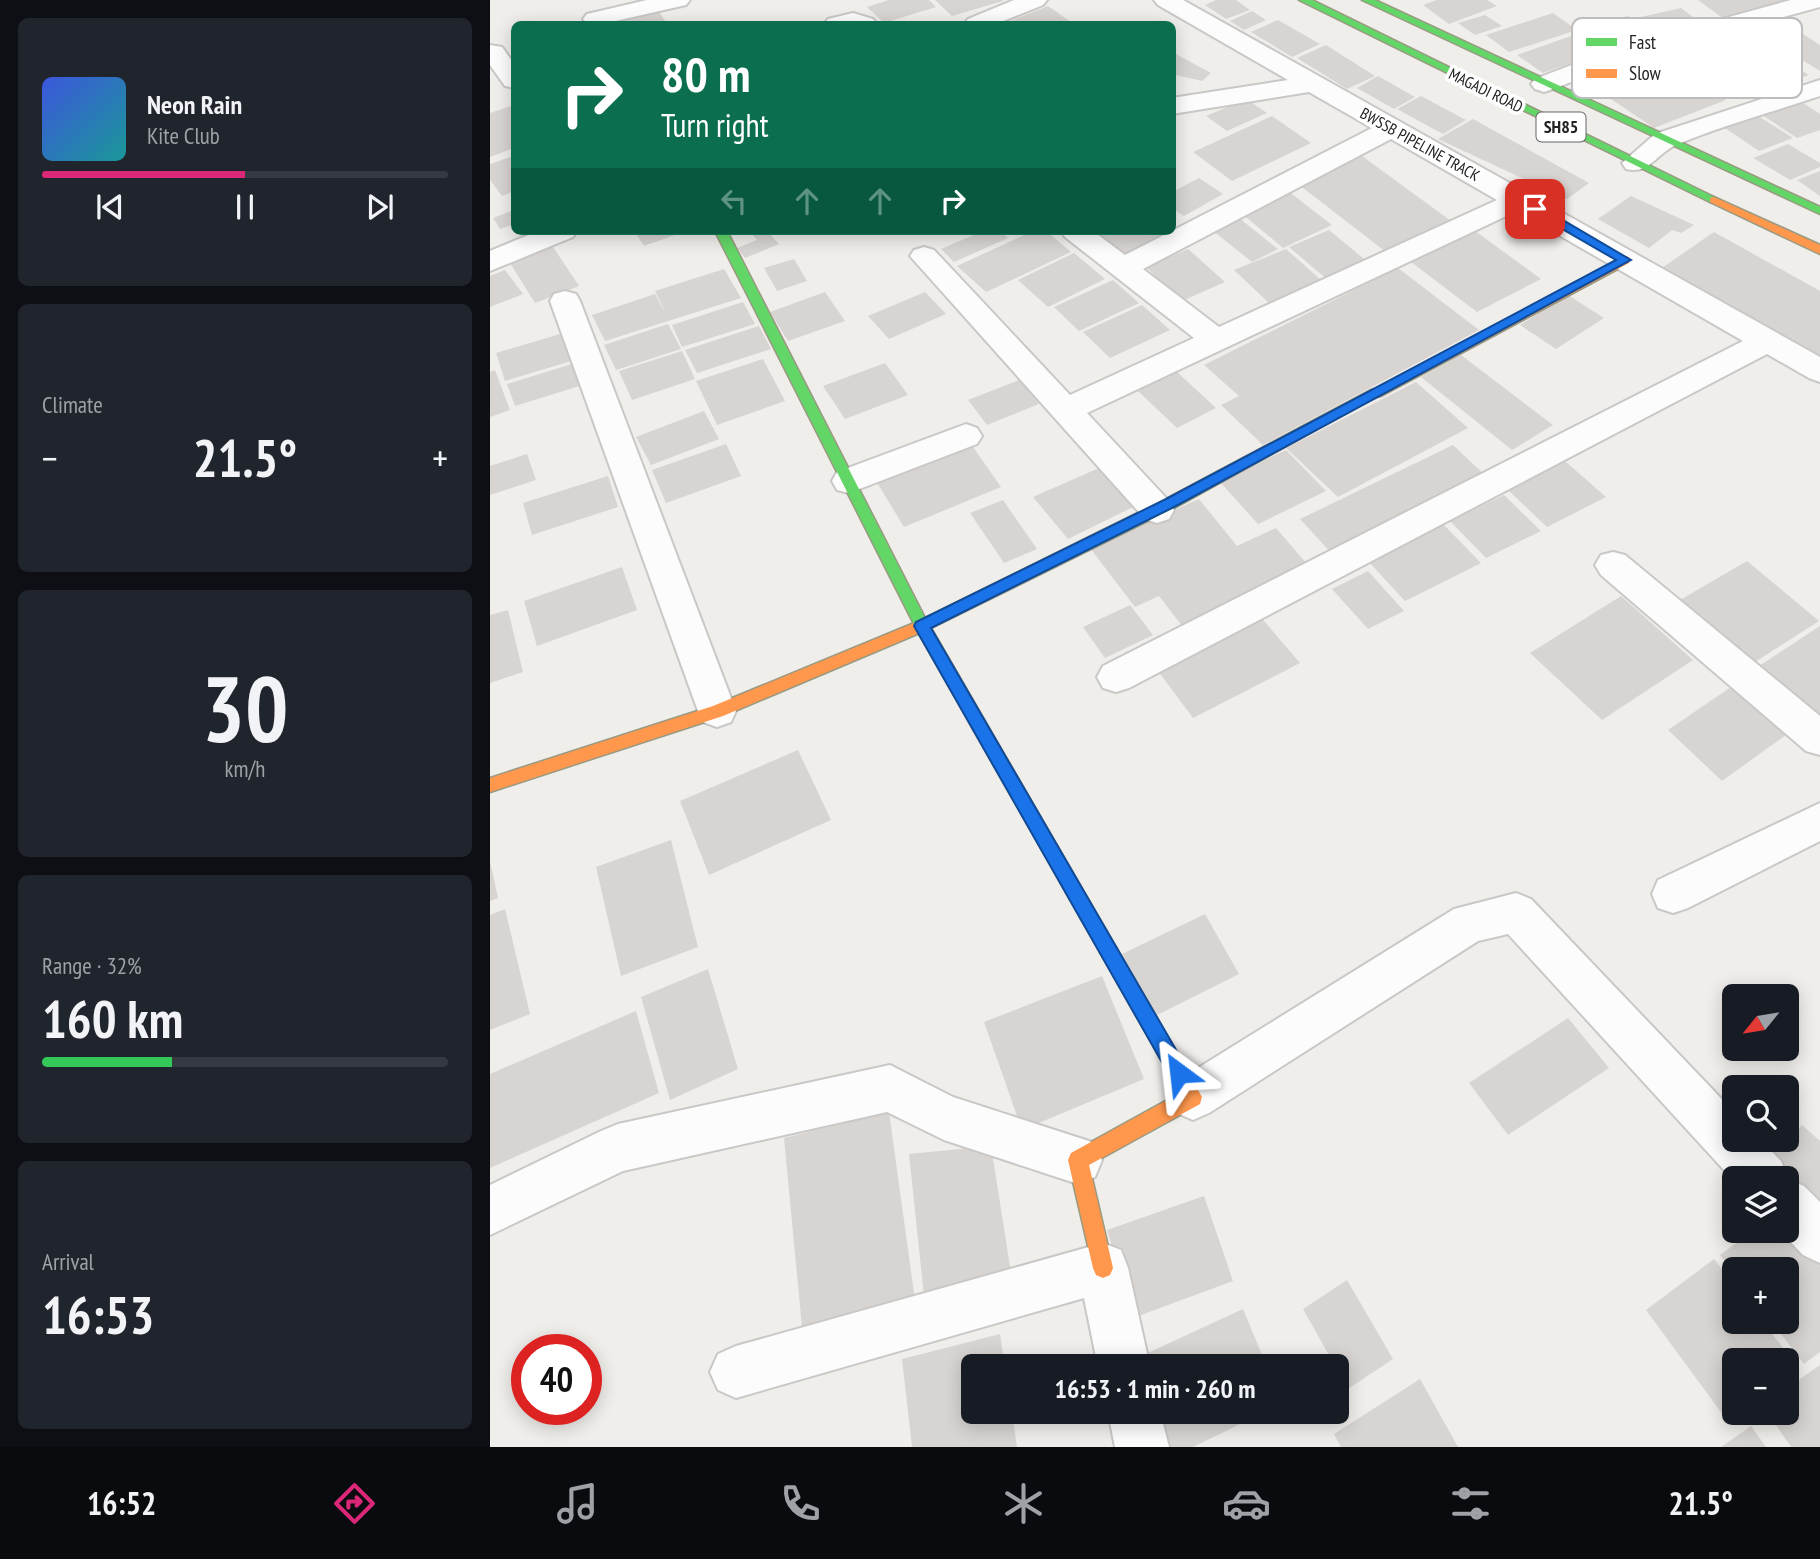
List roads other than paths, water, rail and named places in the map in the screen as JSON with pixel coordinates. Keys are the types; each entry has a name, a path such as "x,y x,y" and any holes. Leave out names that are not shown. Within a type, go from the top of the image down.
{"street":[{"path":"596,19 678,0"},
{"path":"983,21 1035,0"},
{"name":"BWSSB PIPELINE TRACK","path":"1166,0 1820,371"},
{"name":"MAGADI ROAD","path":"1304,0 1635,163 1820,250"},
{"name":"MAGADI ROAD","path":"1367,0 1572,97"},
{"path":"1752,18 1818,0"},
{"path":"493,52 511,77"},
{"path":"1544,84 1572,73"},
{"path":"1176,105 1310,84"},
{"path":"1802,94 1820,88"},
{"name":"MAGADI ROAD","path":"1574,98 1820,211"},
{"path":"1635,163 1664,140 1790,98"},
{"path":"1123,268 1392,128"},
{"path":"1065,410 1519,200"},
{"path":"490,262 554,235"},
{"path":"723,235 922,626 1192,1097"},
{"path":"1080,235 1216,340"},
{"path":"924,256 1157,510"},
{"path":"490,785 717,711 922,626 1157,510 1625,260"},
{"path":"565,301 717,711"},
{"path":"1116,677 1768,341"},
{"path":"849,481 966,436"},
{"path":"1613,565 1820,739"},
{"path":"1673,894 1820,821"},
{"path":"490,1211 618,1148 890,1088 944,1117 1078,1160 1192,1097 1469,923 1516,913 1753,1166"},
{"path":"1078,1160 1121,1354"},
{"path":"1799,1216 1820,1238"},
{"path":"736,1372 1103,1268"},
{"path":"1137,1424 1142,1447"}]}
